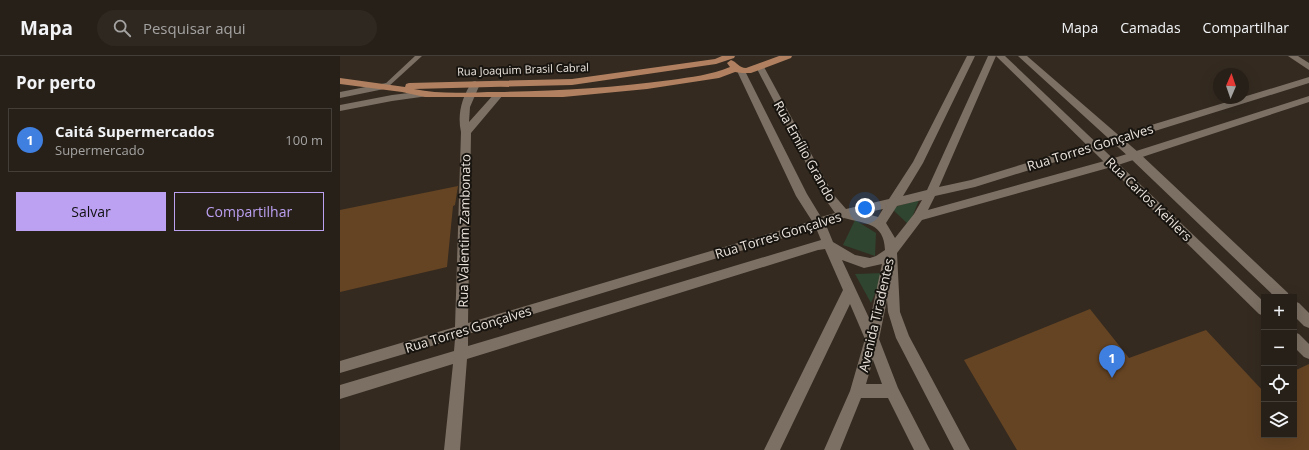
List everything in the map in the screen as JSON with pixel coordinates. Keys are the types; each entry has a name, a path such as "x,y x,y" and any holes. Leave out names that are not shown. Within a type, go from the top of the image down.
{"main road":[{"name":"Rua Joaquim Brasil Cabral","path":"386,86 572,82 716,61 731,56"},
{"path":"735,56 731,63 738,70"},
{"path":"762,63 788,56"},
{"name":"Rua Joaquim Brasil Cabral","path":"386,86 425,94 563,94 647,86 720,75 738,70 750,71 762,63"},
{"path":"340,81 386,86"}],"street":[{"name":"Avenida Tiradentes","path":"832,450 858,391 872,339 891,253 918,217 932,194 962,96 971,56"},
{"name":"Avenida Tiradentes","path":"880,223 962,96 992,56"},
{"name":"Rua Carlos Kehlers","path":"1000,56 1261,307"},
{"name":"Rua Carlos Kehlers","path":"1022,56 1134,155 1280,294"},
{"path":"1292,56 1309,67"},
{"name":"Rua Emílio Grando","path":"762,63 829,196 844,214 871,219 880,223"},
{"name":"Rua Emílio Grando","path":"738,70 802,196 819,223 872,339 892,391 922,450"},
{"name":"Rua Torres Gonçalves","path":"340,367 819,223 844,214 932,194 1096,147 1116,139 1309,80"},
{"name":"Rua Valentim Zambonato","path":"452,450 461,354 466,132 463,113 469,95 475,84"},
{"name":"Rua Joaquim Brasil Cabral","path":"340,95 386,86"},
{"name":"Rua Joaquim Brasil Cabral","path":"340,108 392,98 425,94"},
{"path":"466,132 498,95"},
{"name":"Rua Torres Gonçalves","path":"918,217 1111,163 1309,99"},
{"path":"880,223 887,232 891,242 894,312 903,338 962,450"},
{"name":"Rua Torres Gonçalves","path":"340,392 818,245 828,244 845,256 857,261 877,262 891,253"},
{"path":"772,450 850,290"},
{"path":"1297,310 1309,322"},
{"path":"1297,341 1309,353"},
{"path":"858,391 892,391"}],"lane":[{"path":"386,86 420,56"}],"green space":[{"path":"919,200 909,225 891,208"},
{"path":"855,220 876,233 875,256 843,245"},
{"path":"884,273 871,303 855,274"}],"building":[{"path":"458,186 455,205 453,206 447,267 340,292 340,210"},
{"path":"1090,309 1129,358 1206,330 1261,389 1261,438 1297,438 1297,370 1309,364 1309,450 1017,450 964,360"}],"place":[{"name":"Caitá Supermercados","path":"1112,378"}]}
